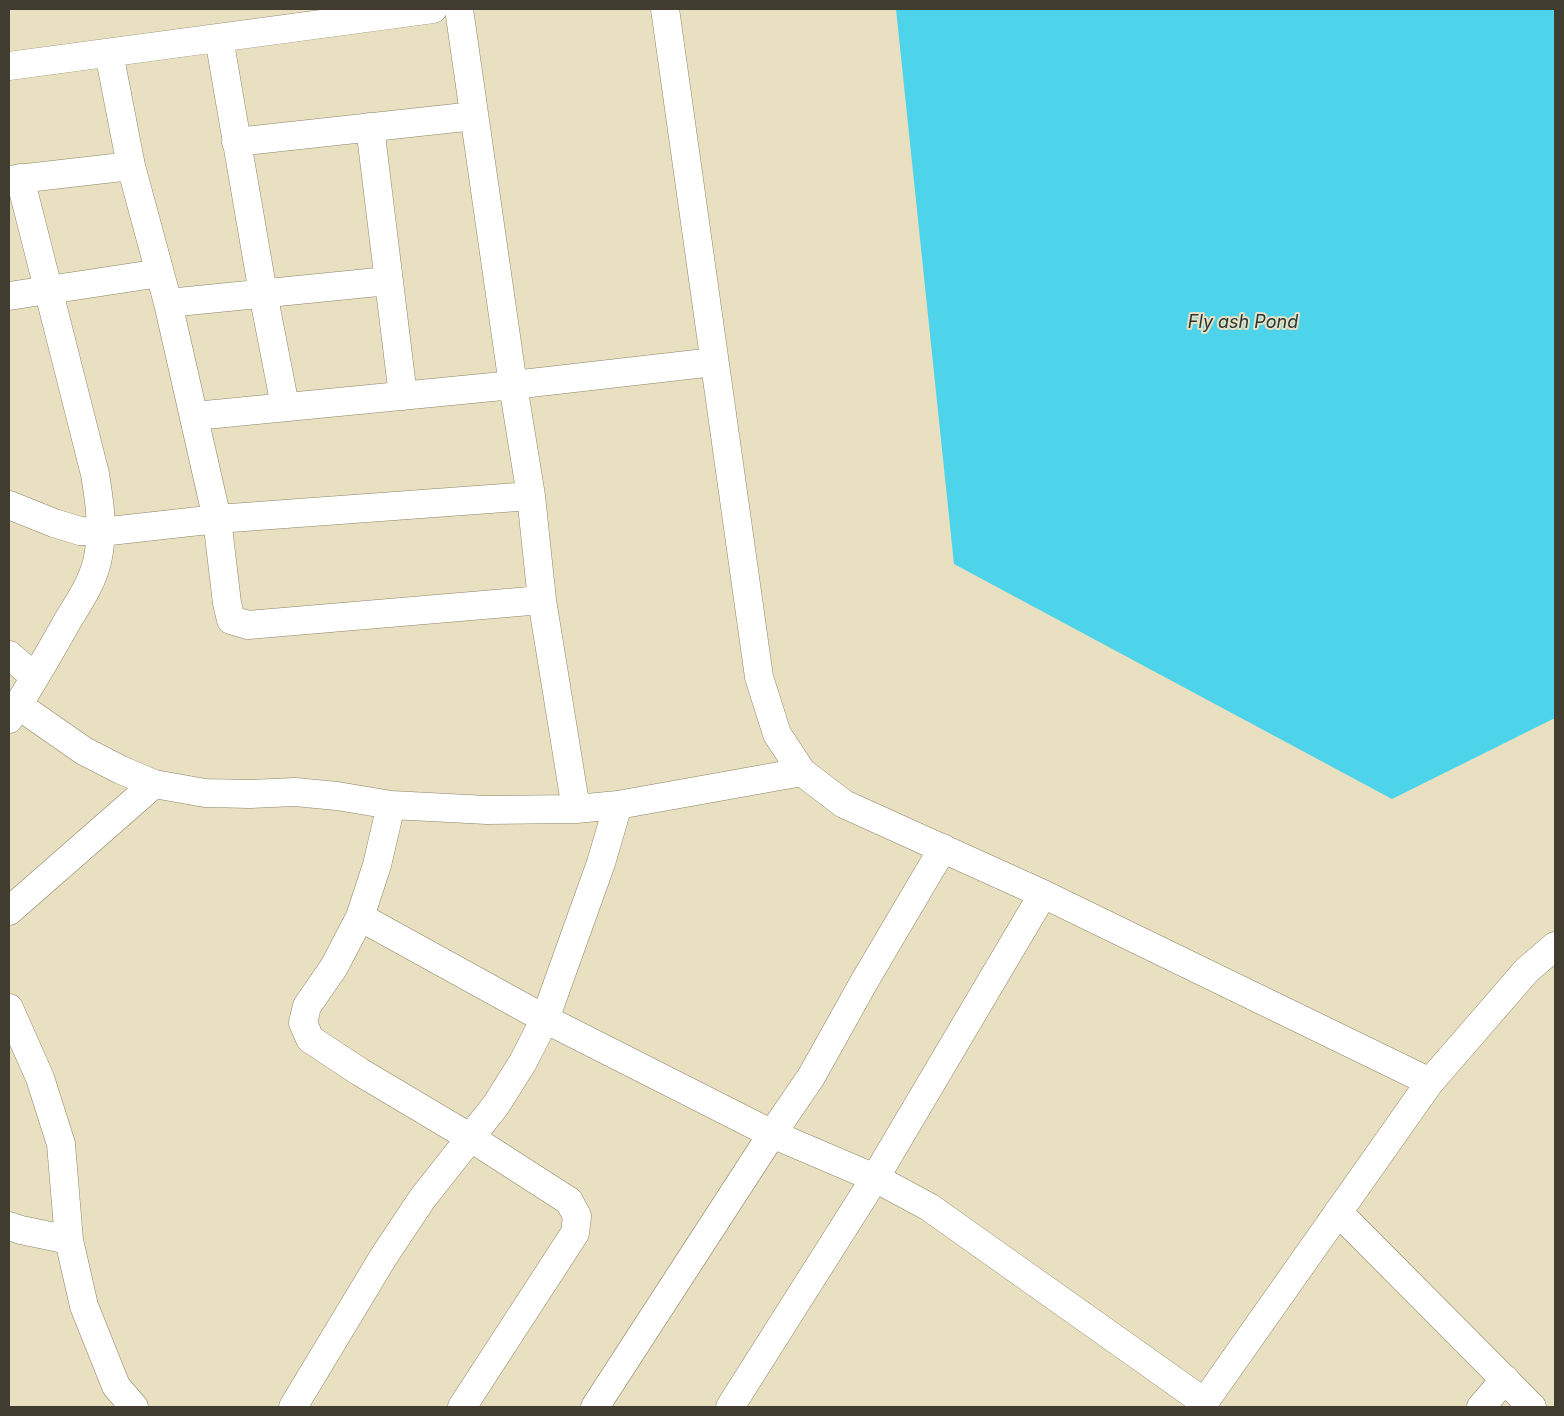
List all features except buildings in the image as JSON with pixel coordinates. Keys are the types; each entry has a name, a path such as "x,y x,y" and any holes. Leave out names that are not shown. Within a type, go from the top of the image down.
{"street":[{"path":"9,66 433,9"},
{"path":"459,9 512,385 531,496 542,600 576,809"},
{"path":"665,9 758,676 777,734 802,772 844,804 1043,894 1430,1082"},
{"path":"219,38 263,293 285,406"},
{"path":"109,53 130,166 168,303 217,520 227,603 231,620 248,625 542,600"},
{"path":"236,142 474,116"},
{"path":"370,127 403,396"},
{"path":"130,166 15,179 50,290 95,474 101,509 101,532 97,562 89,584 35,678 13,712 121,770 154,784 205,793 295,792 337,796 391,805 487,810 576,809 618,805 802,772"},
{"path":"9,296 160,273"},
{"path":"168,303 388,281"},
{"path":"194,416 512,385 714,362"},
{"path":"9,505 80,531 101,532 217,520 531,496"},
{"path":"9,655 35,678"},
{"path":"9,911 154,784"},
{"path":"391,805 377,865 360,917 334,967 307,1006 303,1023 310,1039 569,1201 576,1216 575,1233 462,1407"},
{"path":"293,1407 384,1256 422,1199 496,1105 523,1062 545,1019 601,864 618,805"},
{"path":"595,1407 811,1077 864,982 944,848"},
{"path":"730,1407 875,1178 1043,894"},
{"path":"360,917 545,1019 772,1134 875,1178 928,1207 1202,1405 1430,1082 1527,970 1555,946"},
{"path":"9,1008 40,1078 62,1144 69,1240 84,1306 116,1386 134,1407"},
{"path":"1338,1212 1532,1407"},
{"path":"9,1226 69,1240"},
{"path":"1481,1407 1504,1379"}],"water":[{"name":"Fly ash Pond","path":"896,9 1555,9 1555,718 1392,799 954,564"}]}
